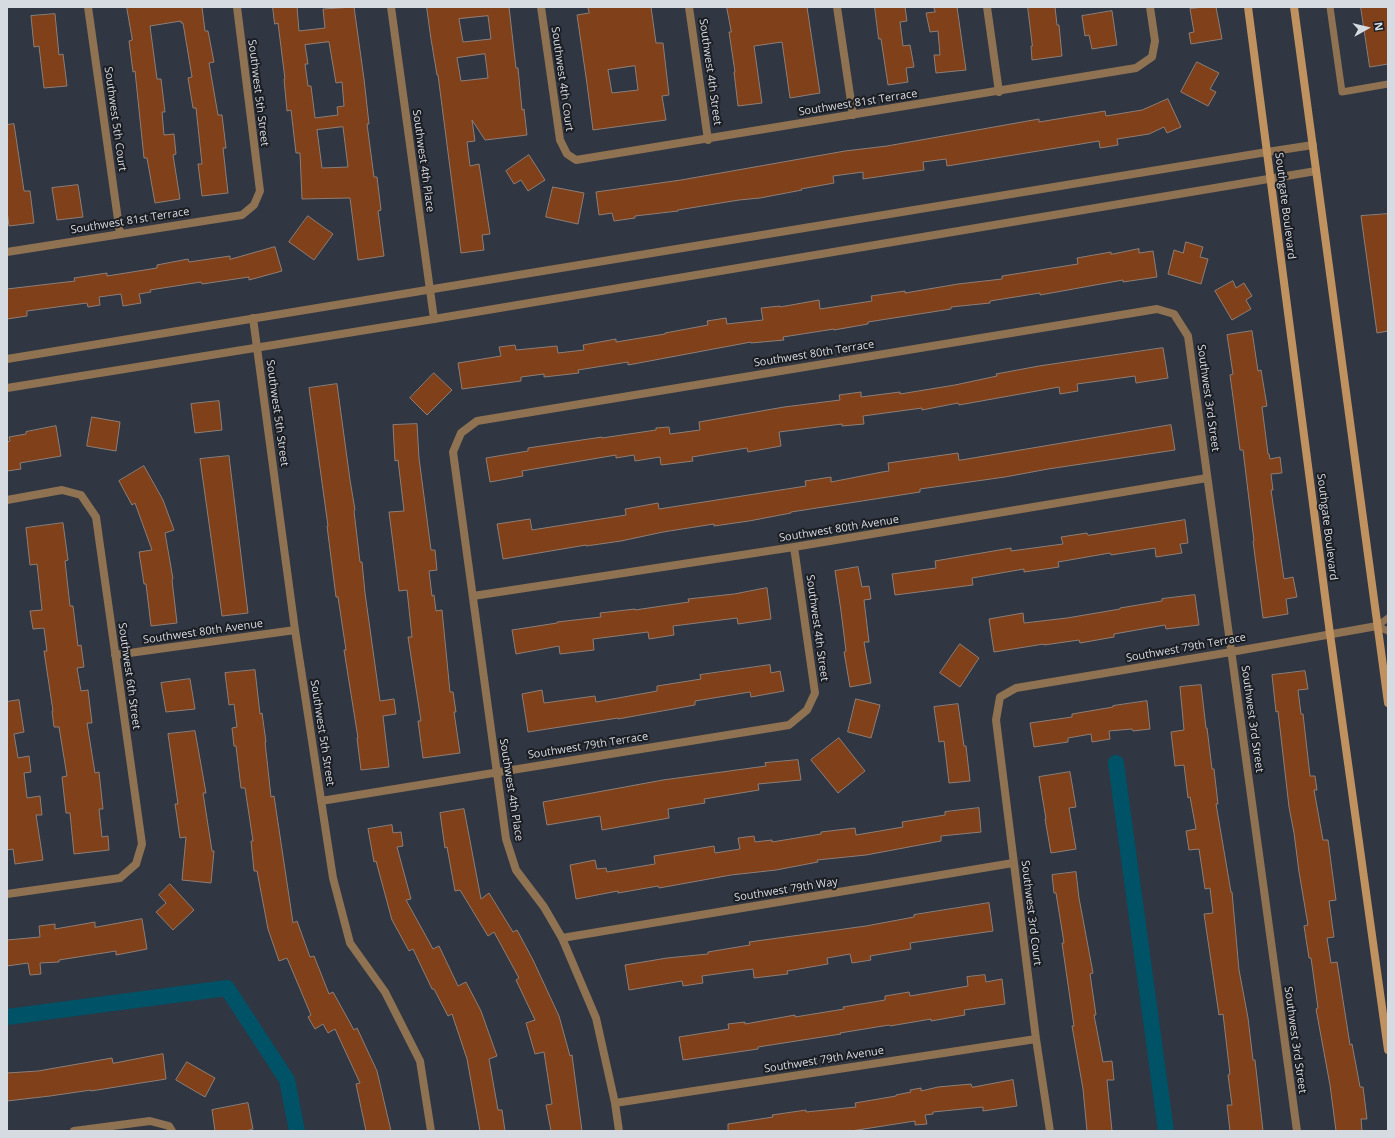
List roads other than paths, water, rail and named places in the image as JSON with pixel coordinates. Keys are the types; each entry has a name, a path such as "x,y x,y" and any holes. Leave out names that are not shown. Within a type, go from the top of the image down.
{"main road":[{"name":"Southgate Boulevard","path":"1248,7 1330,634 1388,1050"},
{"path":"1294,7 1388,703"}],"street":[{"name":"Southwest 5th Court","path":"88,7 120,234"},
{"name":"Southwest 5th Street","path":"237,7 260,192 254,205"},
{"name":"Southwest 4th Place","path":"391,7 434,319"},
{"name":"Southwest 4th Court","path":"541,7 560,140 566,154"},
{"name":"Southwest 4th Street","path":"689,7 708,140"},
{"path":"838,7 852,115"},
{"path":"987,7 999,92"},
{"name":"Southwest 81st Terrace","path":"566,154 576,160 708,140 1136,68 1152,57 1155,41 1150,7"},
{"path":"7,359 1313,145"},
{"path":"7,388 434,319 1316,171"},
{"name":"Southwest 81st Terrace","path":"7,252 242,215 254,205"},
{"name":"Southwest 80th Terrace","path":"461,433 477,421 1157,310 1174,314"},
{"name":"Southwest 3rd Street","path":"1174,314 1188,336 1297,1131"},
{"name":"Southwest 5th Street","path":"253,318 295,630 333,878 350,944 385,992 420,1061 431,1131"},
{"name":"Southwest 4th Place","path":"461,433 453,452 506,839 516,870 544,906 562,938 596,1018 615,1103 619,1131"},
{"name":"Southwest 80th Avenue","path":"473,596 794,547 1208,478"},
{"name":"Southwest 6th Street","path":"7,500 62,490 81,495 96,517 114,655 142,844 136,864 120,878 7,894"},
{"name":"Southwest 4th Street","path":"794,547 815,693 807,710"},
{"name":"Southwest 79th Terrace","path":"1000,697 1016,688 1377,626"},
{"name":"Southwest 80th Avenue","path":"114,655 295,630"},
{"name":"Southwest 3rd Court","path":"1000,697 996,720 1013,863 1050,1131"},
{"name":"Southwest 79th Terrace","path":"321,801 497,771 788,725 807,710"},
{"name":"Southwest 79th Way","path":"562,938 1013,863"},
{"name":"Southwest 79th Avenue","path":"615,1103 1036,1038"},
{"path":"74,1131 150,1121 170,1129"}],"lane":[{"path":"1330,7 1342,92 1388,84"},
{"path":"1388,618 1377,626 1388,631"}],"waterway":[{"path":"1116,763 1166,1131"},
{"path":"7,1017 227,988 287,1080 297,1131"}]}
